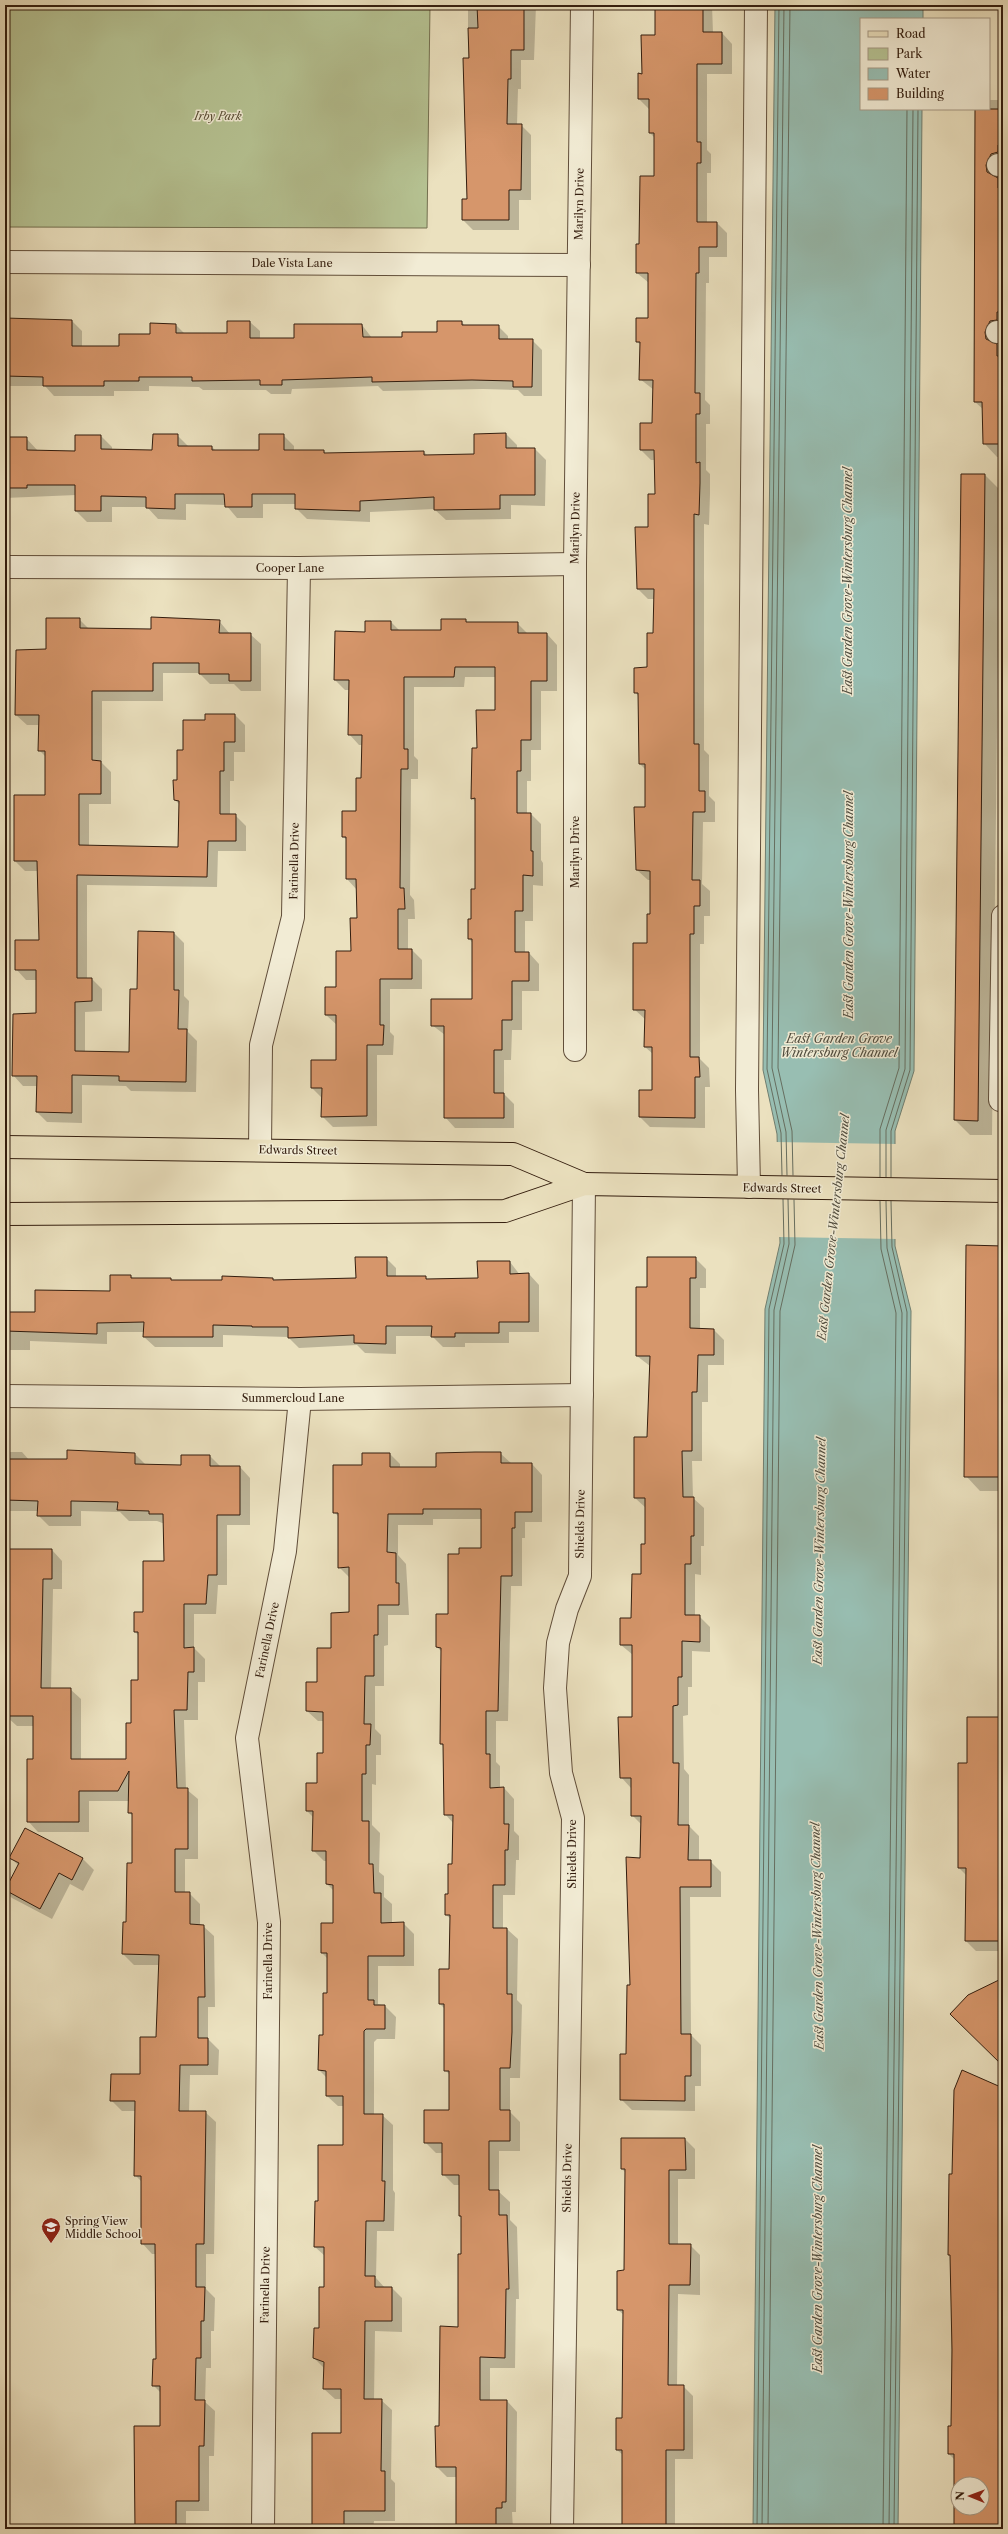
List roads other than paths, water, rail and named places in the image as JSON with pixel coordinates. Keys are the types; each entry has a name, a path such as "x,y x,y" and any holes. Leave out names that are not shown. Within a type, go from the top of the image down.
{"main road":[{"name":"Edwards Street","path":"5,1147 513,1154 584,1184"},
{"name":"Edwards Street","path":"5,1214 505,1211 584,1184 1003,1191"}],"street":[{"name":"Marilyn Drive","path":"576,1050 575,564 582,5"},
{"path":"755,1187 747,1074 756,5"},
{"name":"Dale Vista Lane","path":"5,262 578,265"},
{"name":"Cooper Lane","path":"5,567 299,568 575,564"},
{"name":"Farinella Drive","path":"260,1150 261,1045 294,917 299,568"},
{"path":"1003,916 1000,1100 1003,1100"},
{"name":"Shields Drive","path":"562,2529 573,1818 561,1773 555,1688 558,1643 567,1608 580,1576 584,1184"},
{"name":"Summercloud Lane","path":"5,1396 300,1399 582,1395"},
{"name":"Farinella Drive","path":"263,2529 269,1922 247,1738 285,1551 300,1399"}],"water":[{"name":"East Garden Grove Wintersburg Channel","path":"775,5 923,5 923,18 860,18 860,110 922,110 914,1071 895,1131 895,1246 911,1311 898,2529 753,2529 765,1309 780,1243 777,1134 763,1070"}],"place":[{"name":"Spring View Middle School","path":"51,2244"}],"park label":[{"name":"Irby Park","path":"218,116"}],"water label":[{"name":"East Garden Grove-Wintersburg Channel","path":"847,581"},
{"name":"East Garden Grove-Wintersburg Channel","path":"848,905"},
{"name":"East Garden Grove-Wintersburg Channel","path":"833,1227"},
{"name":"East Garden Grove-Wintersburg Channel","path":"819,1551"},
{"name":"East Garden Grove-Wintersburg Channel","path":"817,1936"},
{"name":"East Garden Grove-Wintersburg Channel","path":"817,2259"}]}
